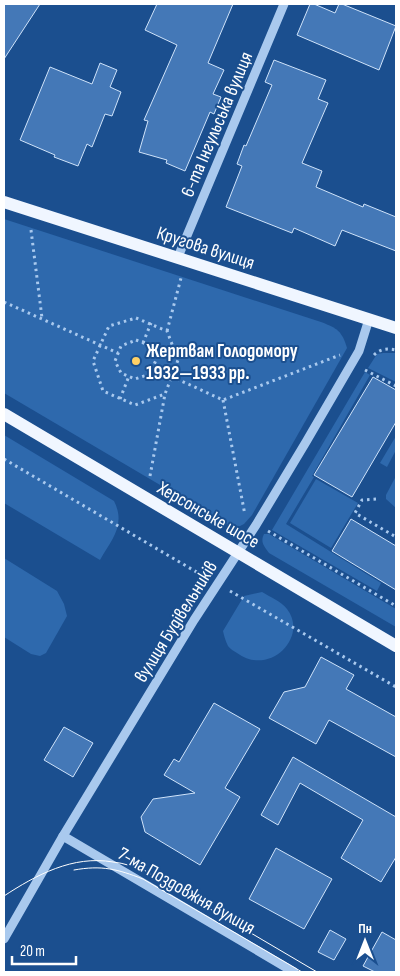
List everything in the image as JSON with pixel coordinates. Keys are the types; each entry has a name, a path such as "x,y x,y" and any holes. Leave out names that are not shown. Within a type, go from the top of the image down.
{"main road":[{"name":"Кругова вулиця","path":"4,202 396,328"},
{"name":"Херсонське шосе","path":"4,414 396,646"}],"street":[{"name":"6-та Інгульська вулиця","path":"178,257 284,4"},
{"name":"вулиця Будівельників","path":"4,939 63,836 217,584 261,516 359,351 369,319"},
{"name":"7-ма Поздовжня вулиця","path":"63,836 294,972"}],"path":[{"path":"31,230 42,319"},
{"path":"150,476 165,394 178,360 167,331 181,278"},
{"path":"4,302 118,352"},
{"path":"165,394 135,405 102,391 93,361 109,326 136,318 167,331"},
{"path":"143,343 151,323"},
{"path":"136,340 151,346 156,360 150,374 135,379 121,373 115,361 118,352 121,346 136,340"},
{"path":"153,368 223,400 340,354"},
{"path":"364,369 396,386"},
{"path":"120,399 129,376"},
{"path":"223,400 245,518"},
{"path":"4,460 396,687"},
{"path":"376,499 362,500 355,513 396,537"},
{"path":"268,531 396,606"}],"shaded area":[{"path":"4,219 321,322 335,328 341,334 347,348 252,515 244,524 238,527 228,525 4,393"},
{"path":"396,353 396,382 368,368 377,354"},
{"path":"365,372 370,375 286,524 381,583 377,591 272,530"},
{"path":"4,435 114,501 119,517 118,525 100,560 4,503"},
{"path":"396,436 396,450 387,467 380,463"},
{"path":"396,476 396,508 386,499 386,495"},
{"path":"316,479 358,503 331,548 290,523"},
{"path":"264,534 269,534 396,609 396,627 269,553 264,546"},
{"path":"4,558 57,591 64,604 67,616 46,653 40,656 31,654 4,637"},
{"path":"262,592 285,606 292,620 293,631 289,642 273,657 261,660 249,659 229,647 223,631 244,596"}],"building":[{"path":"4,4 40,4 4,59"},
{"path":"157,4 233,4 208,63 224,70 213,94 221,97 214,114 210,112 185,171 166,163 167,160 139,152 148,121 144,120 177,45 145,30"},
{"path":"310,4 335,13 339,4 342,4 396,26 379,70 297,35"},
{"path":"274,60 326,80 318,99 328,103 302,163 322,171 316,187 363,207 364,204 396,217 396,251 342,230 335,246 294,228 292,233 226,207 242,166 237,164 244,145 246,146 272,85 265,82"},
{"path":"100,63 117,70 110,87 121,92 112,116 105,114 92,147 87,144 78,166 54,157 55,155 20,140 50,67 92,84"},
{"path":"373,377 396,390 396,422 352,497 314,475"},
{"path":"351,519 396,546 396,590 332,551"},
{"path":"321,657 354,675 346,689 396,717 396,757 329,720 316,744 269,718 284,692 305,687"},
{"path":"214,703 260,729 225,788 240,797 200,865 145,832 141,817 153,799 195,793 164,775 174,759 179,762"},
{"path":"64,727 93,743 73,777 44,760"},
{"path":"293,757 396,817 396,857 381,882 341,858 363,820 300,783 278,825 261,815"},
{"path":"276,848 332,879 304,929 249,899"},
{"path":"330,930 346,939 334,960 318,952"},
{"path":"382,932 396,940 396,972 375,972 363,966"}],"tram line":[{"path":"4,896 42,874 69,864 84,861 125,864 144,870 317,972"},
{"path":"74,870 109,869 143,879 302,972"}],"place":[{"name":"Жертвам Голодомору 1932—1933 рр.","path":"136,361"}]}
